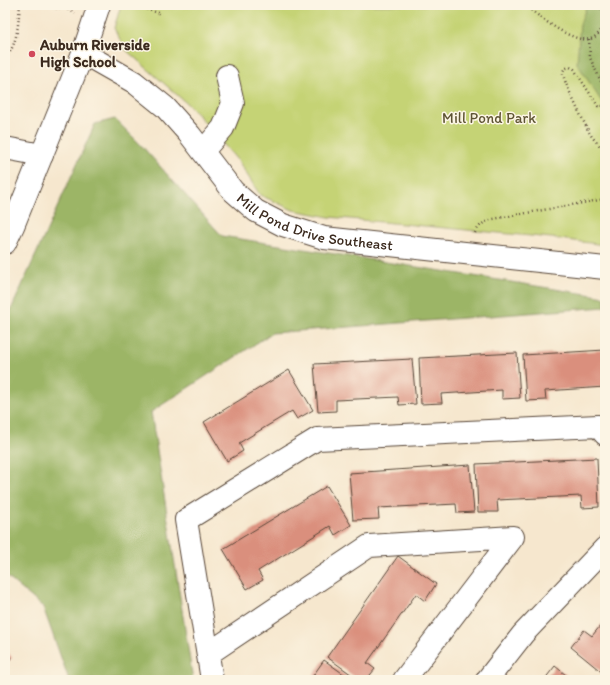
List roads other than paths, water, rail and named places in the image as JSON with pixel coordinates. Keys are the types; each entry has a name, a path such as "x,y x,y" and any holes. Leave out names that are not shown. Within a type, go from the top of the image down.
{"street":[{"path":"5,243 83,53 96,12"},
{"name":"Mill Pond Drive Southeast","path":"83,53 134,82 165,107 190,135 233,191 256,211 283,225 324,238 605,268"},
{"path":"203,152 223,128 233,103 227,76"},
{"path":"5,148 42,155"},
{"path":"212,680 186,520 317,440 598,426 605,434"},
{"path":"208,654 369,546 513,537 404,680"},
{"path":"487,680 523,634 605,548"}],"place":[{"name":"Auburn Riverside High School","path":"32,54"}],"park label":[{"name":"Mill Pond Park","path":"489,118"}]}
